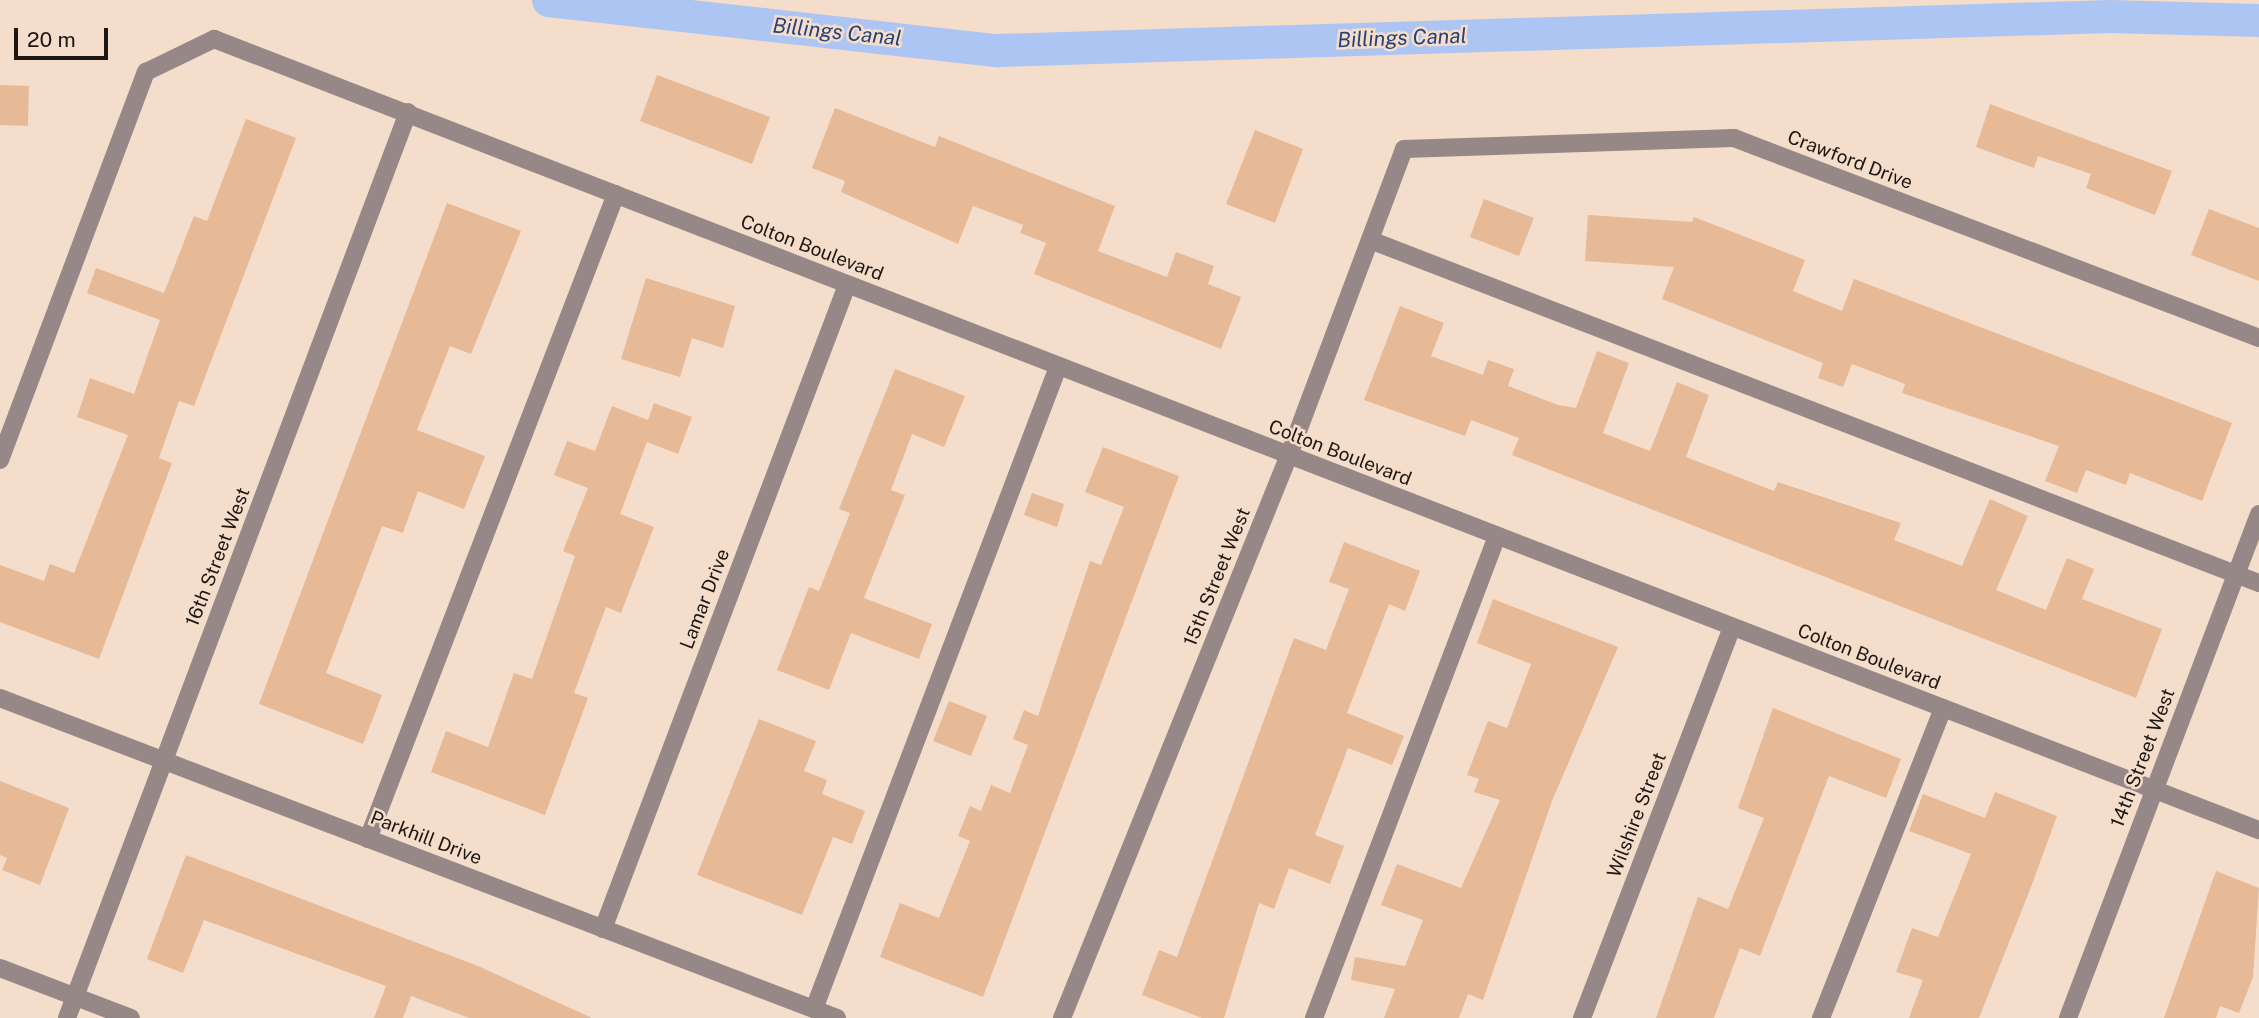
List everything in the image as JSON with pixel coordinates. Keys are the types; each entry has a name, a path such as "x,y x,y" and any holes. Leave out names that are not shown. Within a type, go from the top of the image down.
{"street":[{"name":"Colton Boulevard","path":"0,460 146,72 214,39 2259,830"},
{"name":"16th Street West","path":"68,1018 408,112"},
{"name":"Crawford Drive","path":"1404,149 1734,138 2259,338"},
{"name":"15th Street West","path":"1062,1018 1289,455 1404,149"},
{"path":"368,839 616,194"},
{"path":"1370,240 2259,583"},
{"name":"Lamar Drive","path":"603,929 847,285"},
{"path":"814,1009 1058,367"},
{"name":"14th Street West","path":"2068,1018 2259,514"},
{"path":"1314,1018 1497,536"},
{"name":"Wilshire Street","path":"1582,1018 1732,627"},
{"name":"Parkhill Drive","path":"0,698 837,1018"},
{"path":"1821,1018 1943,708"},
{"path":"0,968 131,1018"}],"building":[{"path":"657,75 770,117 752,164 640,121"},
{"path":"0,85 29,86 28,126 0,125"},
{"path":"1990,104 2172,171 2155,215 2086,188 2091,174 2038,156 2034,168 1976,147"},
{"path":"835,108 935,147 939,136 1115,206 1098,251 1167,277 1176,252 1214,266 1208,284 1241,297 1221,349 1034,274 1046,243 1020,233 1023,225 973,206 958,244 841,192 845,181 812,168"},
{"path":"246,119 296,138 194,406 179,401 159,458 172,463 99,659 0,622 0,565 44,581 50,564 74,573 128,435 77,417 90,378 134,394 160,320 87,293 96,268 164,293 194,216 207,221"},
{"path":"1255,130 1303,149 1275,223 1226,204"},
{"path":"1484,199 1534,218 1519,256 1470,237"},
{"path":"447,203 521,231 471,354 450,346 417,430 485,456 464,509 418,491 403,533 382,526 326,673 382,695 363,744 259,704"},
{"path":"2209,209 2259,228 2259,281 2191,255"},
{"path":"1588,215 1692,222 1694,217 1805,260 1793,291 1842,311 1854,279 2232,423 2202,501 2130,473 2126,485 2086,470 2077,493 2045,481 2059,446 1902,393 1905,384 1852,364 1843,387 1818,378 1823,363 1662,299 1674,267 1585,261"},
{"path":"646,278 735,306 723,348 692,338 680,377 621,359"},
{"path":"1400,306 1444,323 1431,356 1483,375 1488,360 1514,369 1508,386 1558,405 1576,408 1597,351 1629,363 1603,433 1650,451 1677,382 1709,395 1686,457 1774,491 1778,482 1901,523 1894,540 1962,566 1990,499 2028,516 1996,590 2046,610 2067,558 2094,569 2082,599 2162,629 2136,698 1512,455 1519,438 1471,420 1465,436 1364,400"},
{"path":"895,369 965,396 944,447 912,434 891,490 905,495 864,598 932,624 919,659 851,633 829,690 777,670 809,587 819,591 850,513 839,509"},
{"path":"654,403 692,417 678,454 647,442 620,514 654,527 621,613 606,607 574,693 588,698 545,815 431,772 446,731 488,747 514,673 532,679 575,556 563,551 588,488 554,475 567,441 595,451 612,406 648,420"},
{"path":"1103,447 1179,476 983,997 880,957 900,903 939,918 970,841 958,836 970,806 981,811 991,785 1010,793 1028,745 1013,739 1024,710 1038,716 1090,561 1101,565 1124,507 1085,492"},
{"path":"1032,493 1064,504 1057,527 1024,515"},
{"path":"1344,542 1420,571 1405,611 1389,604 1347,713 1404,736 1392,765 1348,748 1315,835 1344,846 1330,884 1289,868 1274,909 1259,903 1224,1018 1202,1018 1142,995 1159,950 1177,957 1294,638 1326,650 1349,589 1329,582"},
{"path":"1493,599 1618,647 1552,801 1483,1000 1468,994 1459,1018 1384,1018 1395,989 1351,980 1355,957 1405,966 1423,920 1381,905 1397,864 1461,888 1500,800 1474,792 1479,779 1467,775 1488,721 1507,728 1531,664 1477,643"},
{"path":"949,701 987,716 971,756 933,741"},
{"path":"1773,708 1901,759 1886,798 1829,776 1760,956 1740,948 1714,1018 1656,1018 1698,897 1728,909 1764,818 1738,808"},
{"path":"759,719 816,741 804,771 827,780 822,794 865,811 852,844 833,837 802,915 697,875"},
{"path":"0,781 69,808 40,885 2,870 7,858 0,855"},
{"path":"1995,792 2057,816 2031,887 1979,1018 1909,1018 1923,980 1896,972 1912,928 1938,937 1971,854 1909,831 1923,794 1985,818"},
{"path":"186,855 478,966 592,1018 469,1018 411,996 403,1018 374,1018 386,986 204,920 183,973 147,959"},
{"path":"2216,871 2259,888 2253,977 2239,1013 2220,1006 2216,1018 2164,1018"}],"waterway":[{"name":"Billings Canal","path":"548,0 997,50 2109,16 2259,20"}]}
